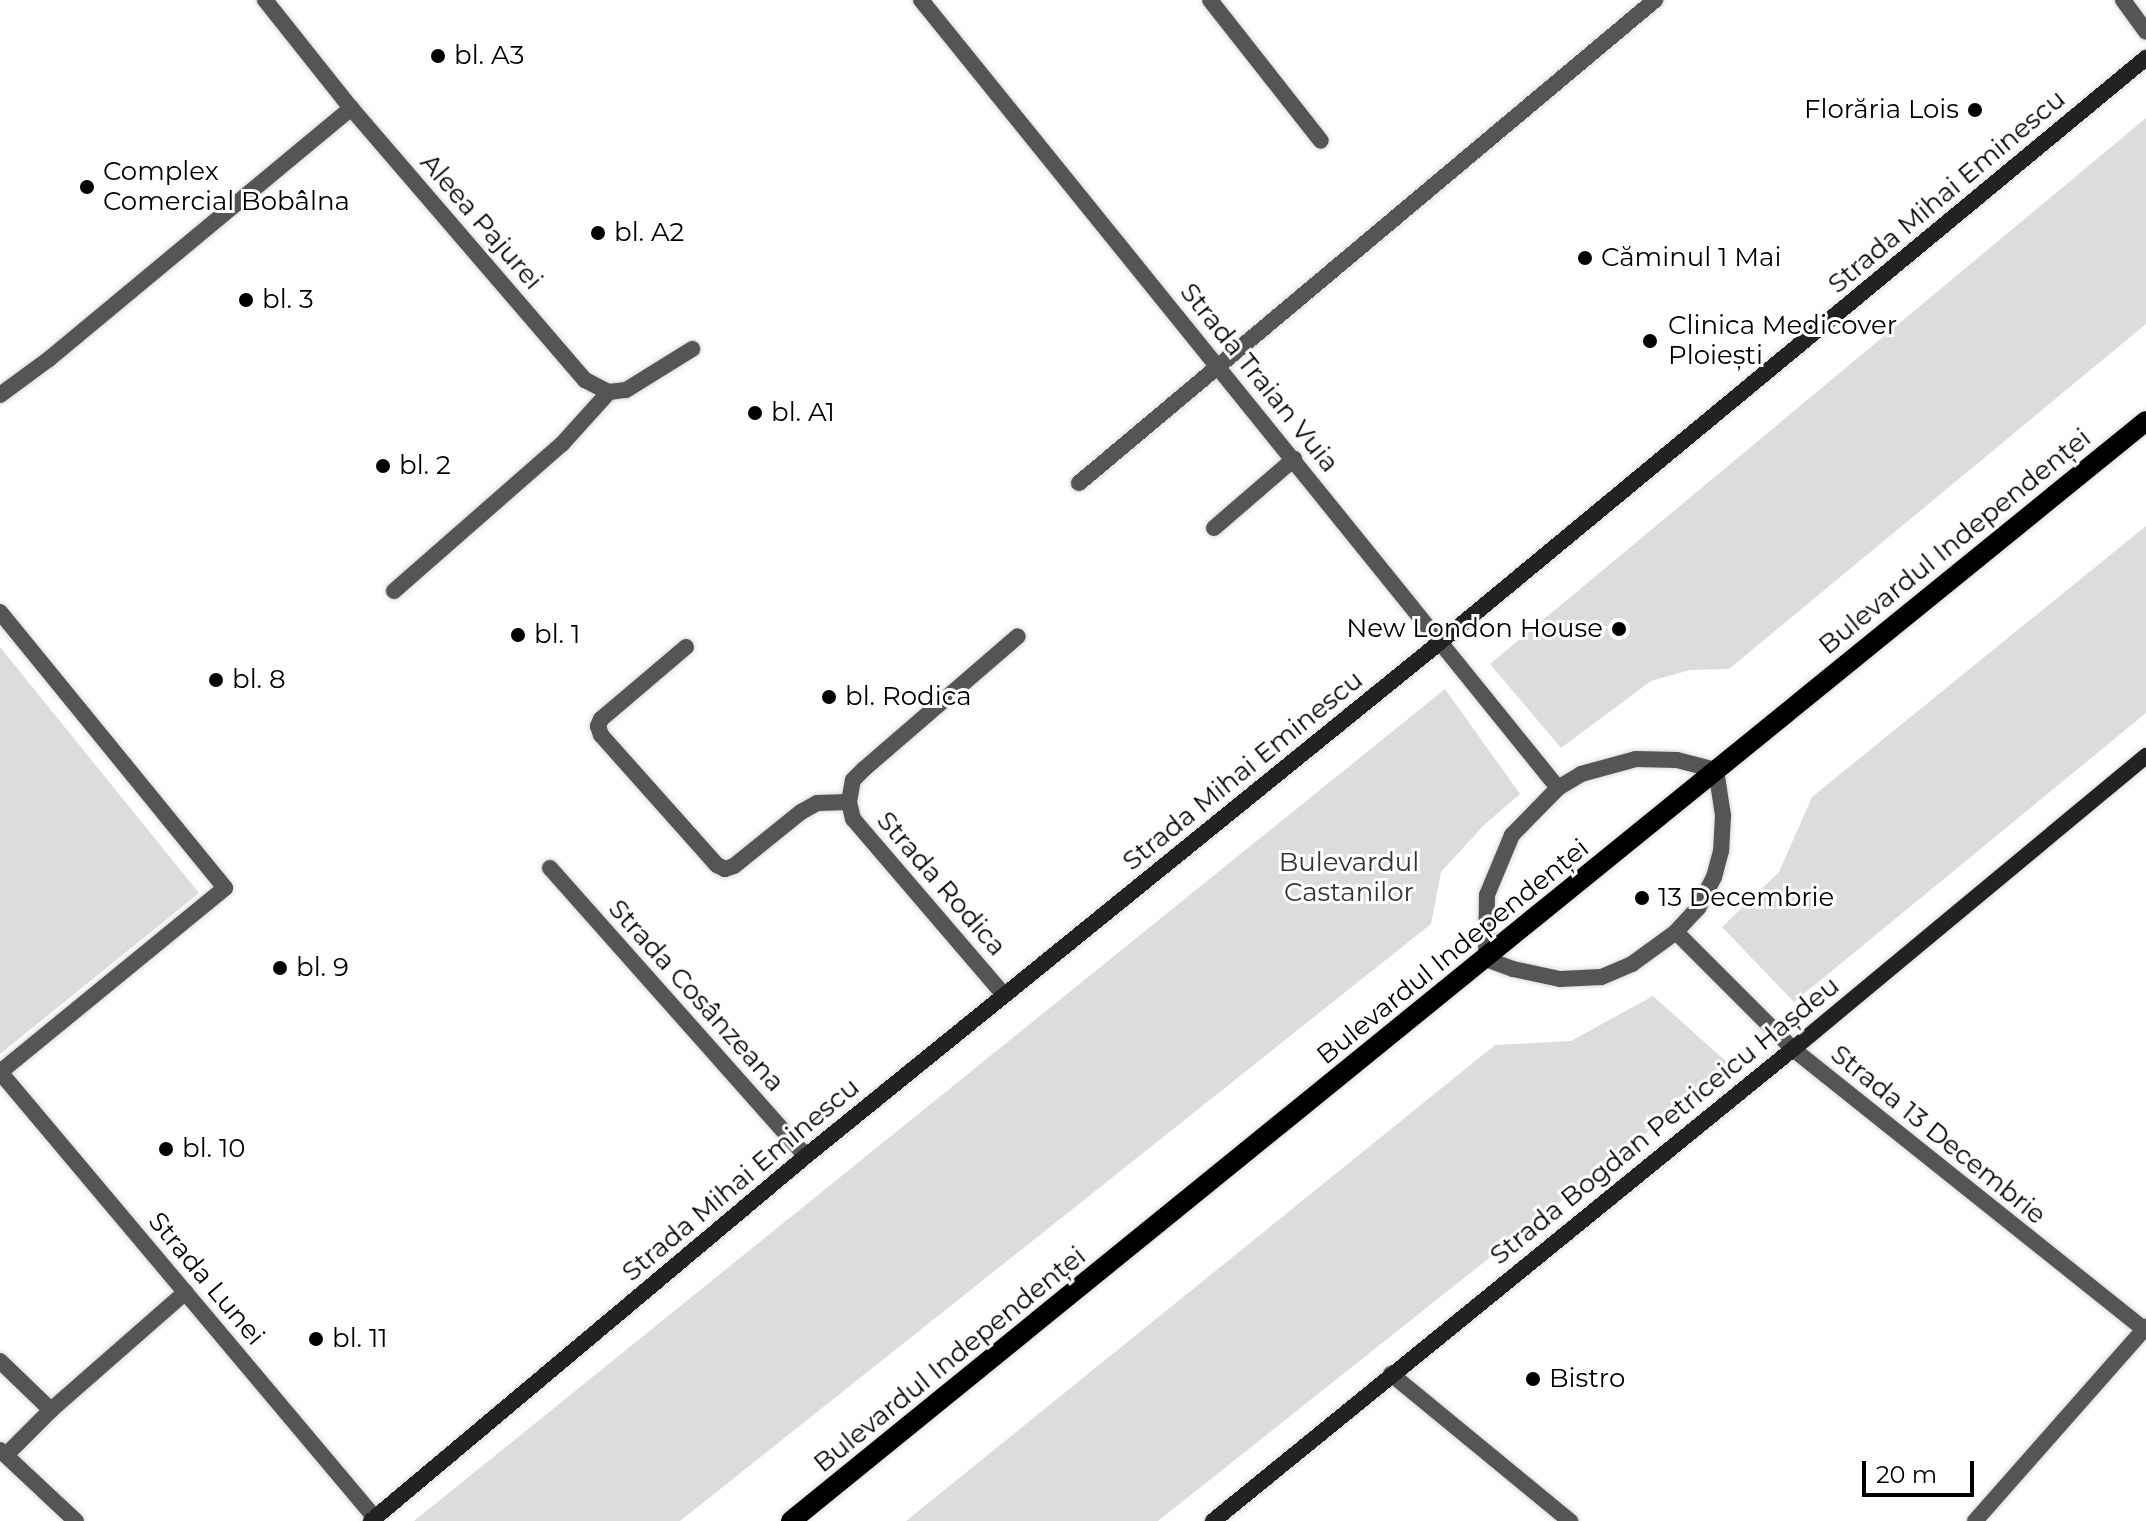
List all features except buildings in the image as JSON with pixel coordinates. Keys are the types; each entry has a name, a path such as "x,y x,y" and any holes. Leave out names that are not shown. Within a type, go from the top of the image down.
{"main road":[{"name":"Bulevardul Independenței","path":"791,1521 2146,421"}],"street":[{"name":"Aleea Pajurei","path":"265,0 351,108 585,380 609,392"},
{"name":"Strada Traian Vuia","path":"921,0 1558,788"},
{"path":"1210,0 1321,141"},
{"path":"1079,483 1655,0"},
{"path":"2123,0 2146,32"},
{"name":"Strada Mihai Eminescu","path":"373,1519 806,1156 1439,643 2146,58"},
{"path":"0,395 49,359 351,108"},
{"path":"394,591 562,444 609,392 626,390 692,349"},
{"path":"1214,528 1294,459"},
{"path":"0,612 225,888 0,1072"},
{"name":"Strada Rodica","path":"1004,995 853,819 849,802 853,780 864,769 1018,636"},
{"path":"686,647 601,719 598,726 601,735 717,865 725,869 734,866 801,812 817,803 849,802"},
{"name":"Strada Bogdan Petriceicu Hașdeu","path":"1213,1521 1793,1049 2146,756"},
{"path":"1636,759 1677,760 1716,770 1723,815 1721,851 1714,877 1698,908 1676,932 1632,964 1601,977 1560,979 1513,969 1486,959 1484,922 1496,869 1512,835 1558,788 1581,774 1636,759"},
{"name":"Strada Cosânzeana","path":"550,868 806,1156"},
{"name":"Strada 13 Decembrie","path":"1676,932 1793,1049 2145,1329"},
{"name":"Strada Lunei","path":"0,1072 373,1519"},
{"path":"76,1521 3,1452 186,1292"},
{"path":"1975,1521 2145,1329"},
{"path":"0,1361 51,1410"},
{"path":"1391,1374 1570,1521"}],"green space":[{"path":"2146,118 2146,324 1729,669 1690,670 1651,681 1561,748 1490,664"},
{"path":"2146,526 2146,713 1794,1002 1722,927 1779,872 1812,797"},
{"path":"0,647 199,893 0,1054"},
{"name":"Bulevardul Castanilor","path":"1445,689 1520,794 1484,825 1441,872 1431,924 680,1521 414,1521"},
{"path":"1653,996 1731,1066 1158,1521 906,1521 1495,1045 1571,1041"}],"place":[{"name":"bl. A3","path":"438,56"},
{"name":"Florăria Lois","path":"1975,110"},
{"name":"Complex Comercial Bobâlna","path":"87,187"},
{"name":"bl. A2","path":"598,233"},
{"name":"Căminul 1 Mai","path":"1585,258"},
{"name":"bl. 3","path":"246,300"},
{"name":"Clinica Medicover Ploiești","path":"1650,341"},
{"name":"bl. A1","path":"755,413"},
{"name":"bl. 2","path":"383,466"},
{"name":"New London House","path":"1619,629"},
{"name":"bl. 1","path":"518,635"},
{"name":"bl. 8","path":"216,680"},
{"name":"bl. Rodica","path":"829,697"},
{"name":"13 Decembrie","path":"1642,898"},
{"name":"bl. 9","path":"280,968"},
{"name":"bl. 10","path":"166,1149"},
{"name":"bl. 11","path":"316,1339"},
{"name":"Bistro","path":"1533,1379"}]}
